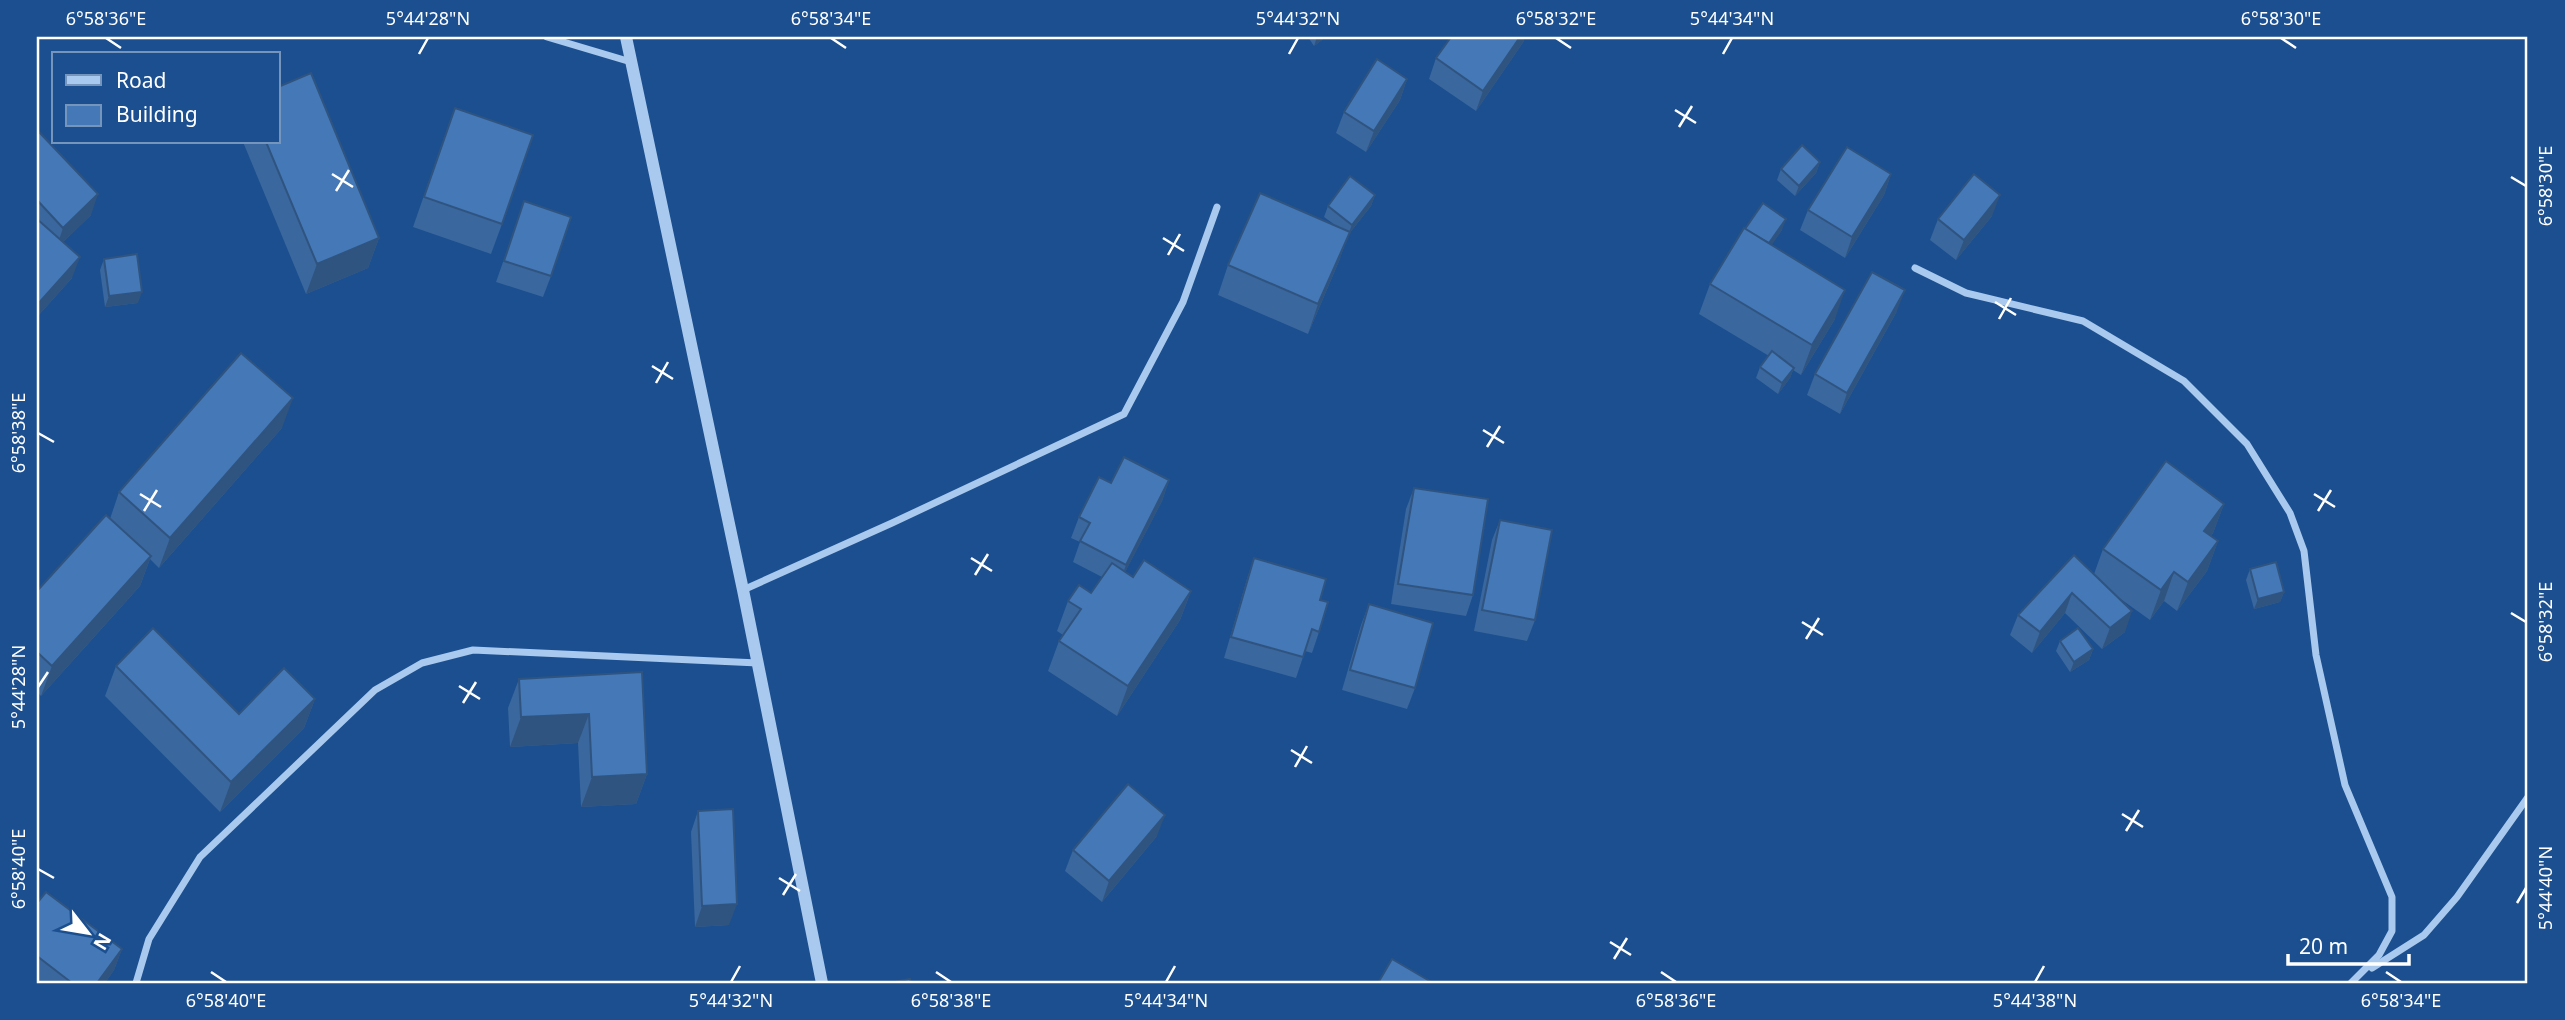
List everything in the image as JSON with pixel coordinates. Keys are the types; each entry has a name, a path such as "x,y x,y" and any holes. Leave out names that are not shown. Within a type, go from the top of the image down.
{"street":[{"path":"547,37 632,62"},
{"path":"626,37 743,590 822,983"},
{"path":"743,590 1124,414 1183,302 1217,208"},
{"path":"1914,268 1966,293 2083,321 2184,381 2247,444 2290,513 2304,551 2316,655 2345,785 2392,897 2392,931 2379,955 2351,983"},
{"path":"136,983 149,939 200,857 374,690 422,663 473,650 758,663"},
{"path":"2359,975 2424,935 2457,897 2528,797"}],"building":[{"path":"1451,37 1520,37 1483,91 1436,58"},
{"path":"1377,59 1407,79 1374,131 1344,112"},
{"path":"311,73 379,238 317,264 267,144 280,144 280,86"},
{"path":"455,108 533,135 502,224 424,197"},
{"path":"38,131 98,194 63,228 37,200"},
{"path":"1802,145 1820,162 1799,186 1781,169"},
{"path":"1847,147 1891,174 1852,237 1808,210"},
{"path":"1974,174 2000,195 1964,240 1938,219"},
{"path":"1350,176 1375,195 1352,225 1328,206"},
{"path":"1260,193 1350,232 1318,304 1228,265"},
{"path":"524,201 571,217 551,276 504,261"},
{"path":"1763,203 1786,219 1769,243 1745,229"},
{"path":"37,219 80,257 37,305"},
{"path":"1744,228 1845,290 1812,345 1710,284"},
{"path":"137,254 142,292 109,296 104,259"},
{"path":"1872,272 1905,290 1847,393 1815,374"},
{"path":"1772,351 1794,368 1782,383 1760,367"},
{"path":"241,353 293,398 170,538 119,492"},
{"path":"1124,457 1169,480 1126,565 1080,541 1090,523 1079,517 1099,477 1111,483"},
{"path":"2166,461 2224,504 2204,531 2218,541 2188,582 2174,572 2161,590 2103,549"},
{"path":"1414,488 1488,499 1473,595 1398,584"},
{"path":"106,515 151,556 52,666 37,652 37,591"},
{"path":"1500,520 1552,530 1535,620 1482,610"},
{"path":"2074,555 2132,611 2110,628 2072,593 2040,632 2018,615"},
{"path":"1254,558 1326,579 1320,600 1328,602 1319,632 1312,629 1303,657 1231,637"},
{"path":"1144,560 1191,591 1128,686 1059,641 1081,609 1068,601 1079,585 1091,593 1112,563 1133,577"},
{"path":"2276,562 2284,592 2258,599 2250,569"},
{"path":"1369,604 1433,623 1415,688 1350,670"},
{"path":"153,628 239,714 284,668 315,699 231,782 116,666"},
{"path":"2078,628 2093,649 2074,662 2060,641"},
{"path":"642,672 647,774 592,777 589,714 521,717 519,679"},
{"path":"1128,784 1165,815 1109,881 1073,850"},
{"path":"733,809 737,904 702,906 698,811"},
{"path":"46,892 122,949 97,983 72,983 37,956 37,903"},
{"path":"1392,959 1433,983 1378,983"},
{"path":"910,979 911,983 889,983"}]}
